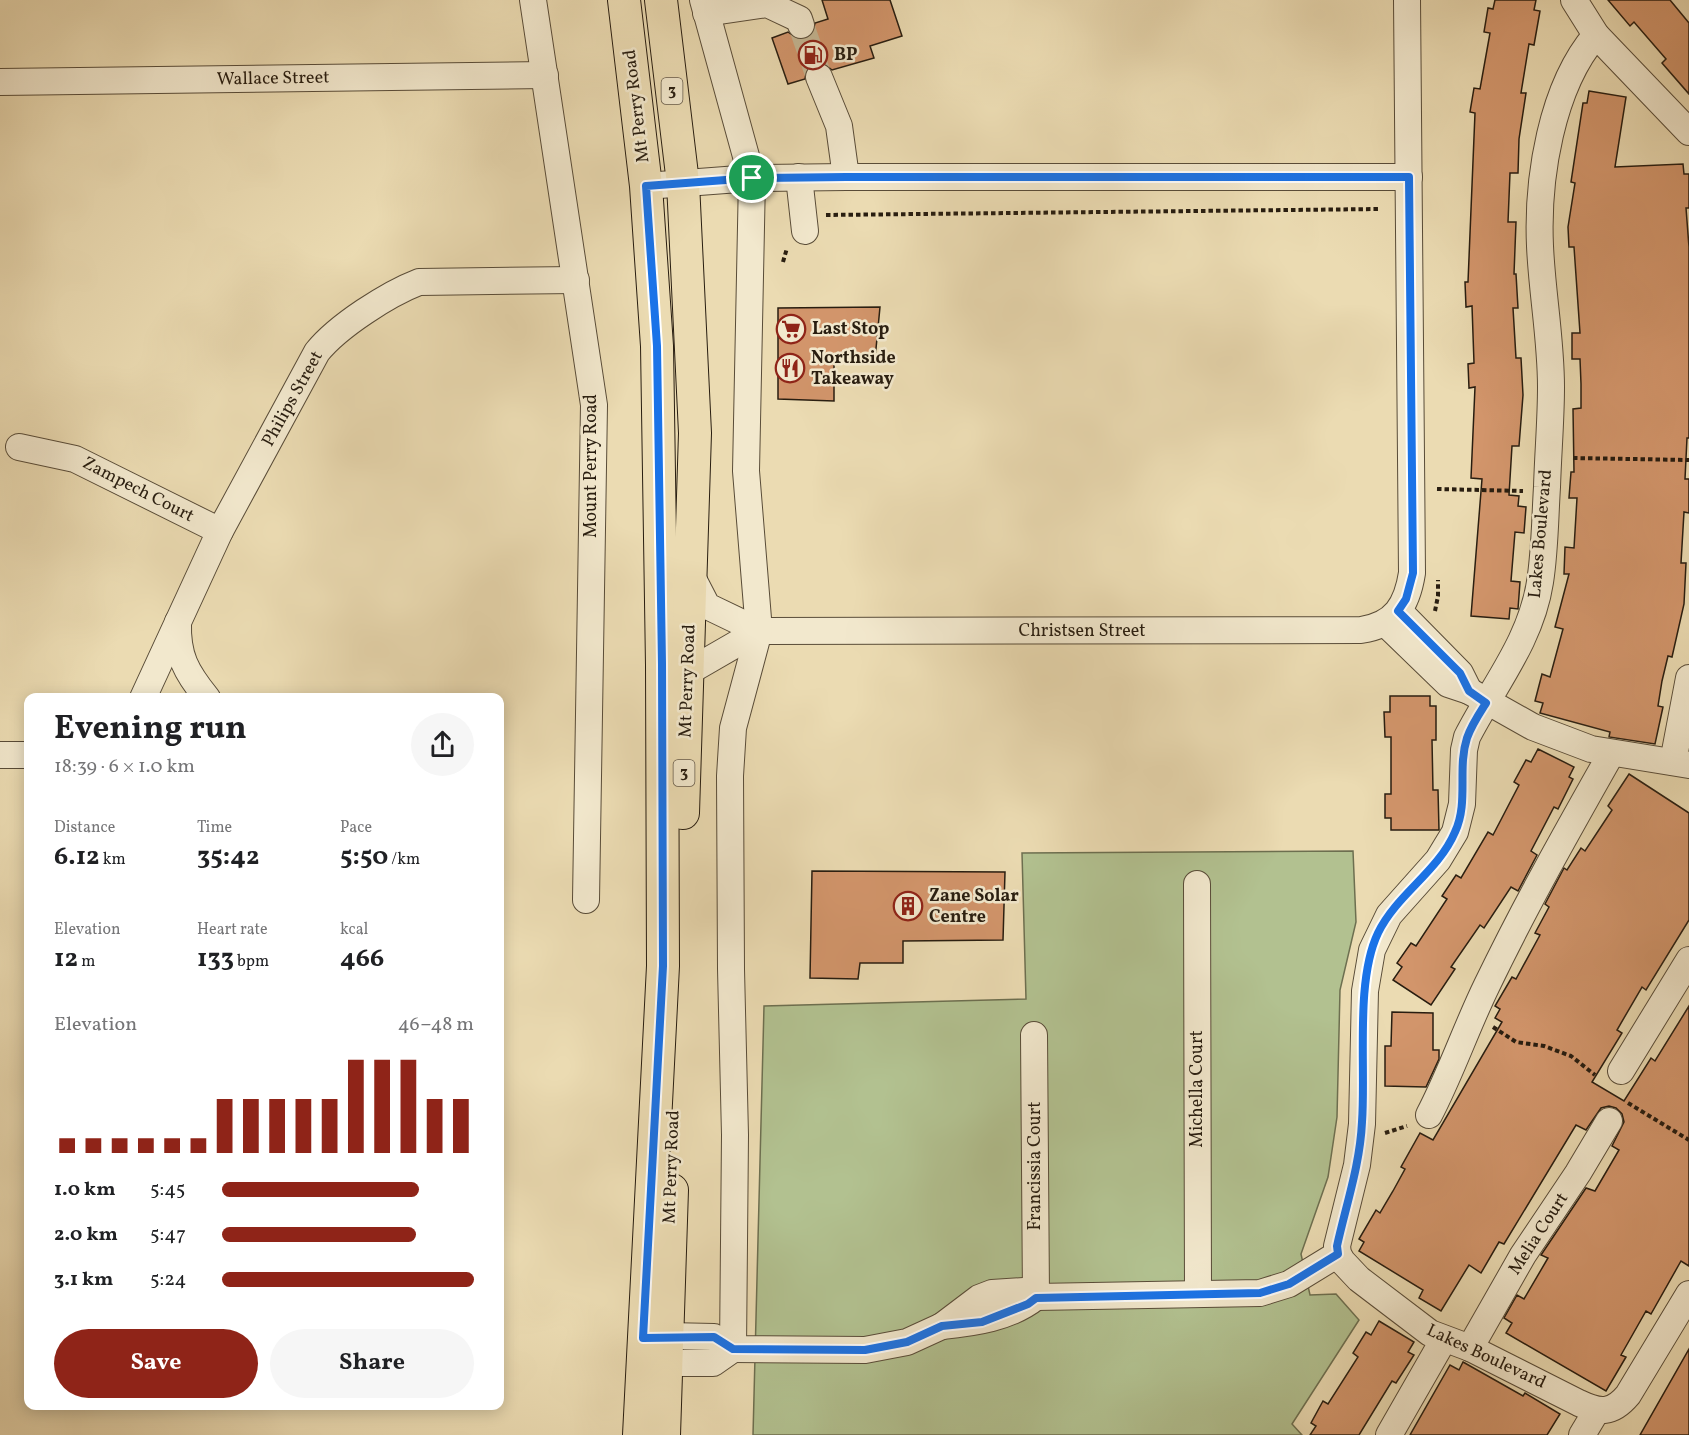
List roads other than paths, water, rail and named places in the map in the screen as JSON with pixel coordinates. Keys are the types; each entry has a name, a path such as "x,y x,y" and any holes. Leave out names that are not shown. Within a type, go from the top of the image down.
{"main road":[{"name":"Mt Perry Road","path":"624,0 646,186 657,346 662,664 663,966 655,1350 664,1435"},
{"name":"Mt Perry Road","path":"639,1435 655,1350 688,672 694,433 683,183 661,0"}],"street":[{"name":"Mount Perry Road","path":"533,0 594,405 586,900"},
{"path":"1407,0 1413,573 1408,593 1392,617 1460,673 1478,697 1563,739 1611,754 1681,764 1689,678"},
{"path":"1574,0 1596,35 1689,132"},
{"path":"733,1349 735,1135 731,981 730,776 733,728 759,631 746,471 752,178 705,7 767,4 799,19 801,25"},
{"name":"Lakes Boulevard","path":"1596,35 1583,50 1563,91 1555,116 1541,189 1540,247 1548,317 1551,387 1543,559 1536,602 1518,650 1478,697 1464,750 1462,804 1455,832 1438,860 1389,915 1372,950 1365,991 1362,1124 1357,1165 1337,1246 1342,1261 1359,1279 1416,1324 1597,1410"},
{"name":"Wallace Street","path":"0,82 545,75"},
{"path":"819,77 838,126 846,177"},
{"path":"646,186 799,177 1409,177"},
{"path":"799,177 804,228"},
{"name":"Philips Street","path":"145,693 220,531 317,352 337,331 405,287 419,282 576,280"},
{"name":"Zampech Court","path":"19,447 75,459 220,531"},
{"name":"Christsen Street","path":"691,575 707,606 759,631 1361,630 1392,617"},
{"path":"178,619 181,656 189,675 203,693"},
{"name":"Christsen Street","path":"688,672 759,631"},
{"path":"1429,1115 1447,1081 1485,988 1521,916 1611,754"},
{"path":"0,755 24,755"},
{"name":"Michella Court","path":"1197,884 1198,1294"},
{"path":"1611,1076 1689,960"},
{"name":"Francissia Court","path":"1034,1035 1036,1298"},
{"name":"Melia Court","path":"1470,1348 1523,1255 1578,1173 1614,1110"},
{"path":"655,1350 713,1363 733,1349 865,1350 907,1342 942,1326 982,1322 1028,1304 1036,1298 1260,1293 1289,1284 1338,1254"},
{"path":"1582,1435 1597,1410 1617,1406 1628,1395 1689,1294"},
{"path":"1389,1435 1444,1339"}],"tunnel":[{"path":"801,25 819,77"}],"place":[{"name":"BP","path":"813,55"},
{"name":"Last Stop","path":"791,329"},
{"name":"Northside Takeaway","path":"790,368"},
{"name":"Zane Solar Centre","path":"908,906"}]}
